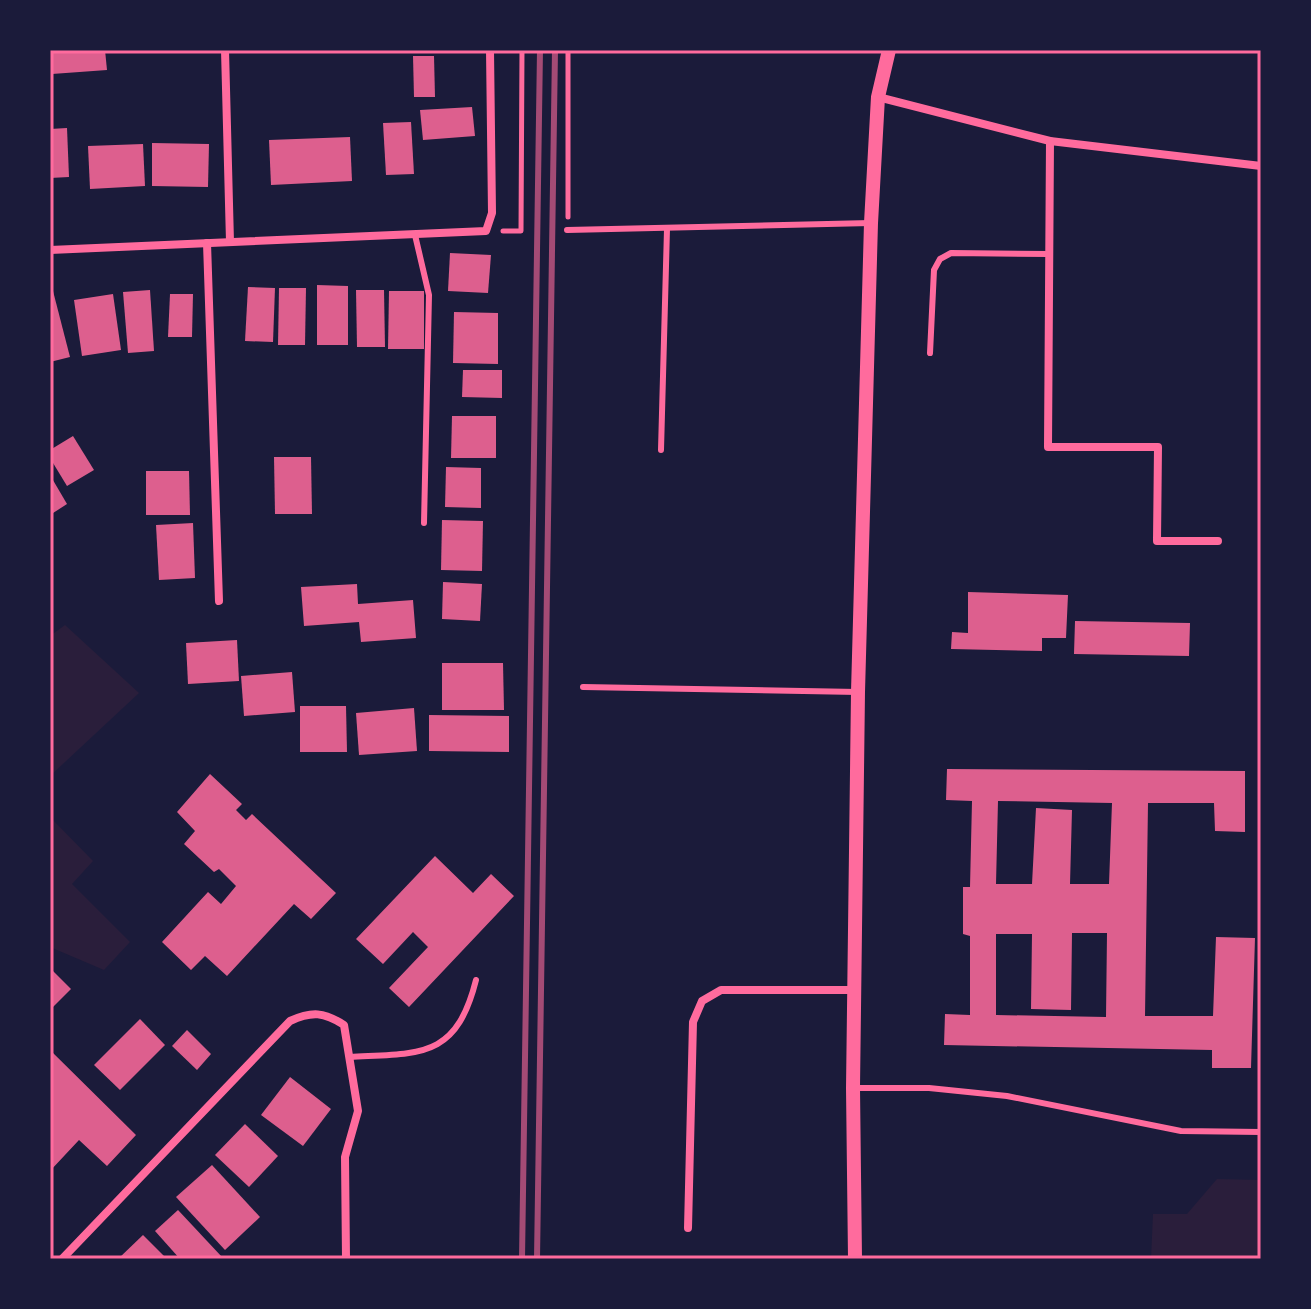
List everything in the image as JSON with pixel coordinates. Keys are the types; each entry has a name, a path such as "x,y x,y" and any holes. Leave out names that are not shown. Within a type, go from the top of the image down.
{"street":[{"path":"225,50 230,242"},
{"path":"50,250 486,231 492,213 490,50"},
{"path":"855,1259 853,1088 858,692 871,223 878,97 889,50"},
{"path":"878,97 1050,141 1261,166"},
{"path":"1050,141 1048,447 1158,447 1157,541 1218,541"},
{"path":"207,243 219,601"},
{"path":"688,1228 693,1022 702,1001 721,990 854,990"},
{"path":"62,1259 290,1021 306,1014 326,1014 344,1025 350,1057 358,1111 345,1157 346,1259"}],"lane":[{"path":"567,230 871,223"},
{"path":"661,450 667,229"},
{"path":"415,235 429,295 424,523"},
{"path":"930,353 934,270 940,259 951,253 1049,254"},
{"path":"583,687 858,692"},
{"path":"350,1057 410,1054 438,1045 463,1022 476,980"},
{"path":"853,1088 929,1088 991,1094 1181,1131 1261,1132"}],"path":[{"path":"486,231 521,231 522,50"},
{"path":"568,50 568,197"}],"shaded area":[{"path":"65,625 139,693 50,776 50,636"},
{"path":"50,817 93,861 72,884 130,942 104,970 50,947"},
{"path":"1217,1179 1261,1180 1261,1259 1151,1259 1153,1214 1187,1214"}],"building":[{"path":"50,50 105,50 107,70 52,74"},
{"path":"413,56 434,56 435,97 414,97"},
{"path":"472,107 475,136 423,140 420,110"},
{"path":"411,122 414,174 386,175 383,123"},
{"path":"67,128 69,177 50,178 50,129"},
{"path":"350,137 352,181 271,185 269,140"},
{"path":"152,143 209,144 208,187 152,186"},
{"path":"143,144 145,186 90,189 88,146"},
{"path":"450,253 491,255 488,293 448,291"},
{"path":"317,285 348,286 348,345 317,345"},
{"path":"248,287 275,288 273,342 245,341"},
{"path":"279,288 306,288 305,345 278,345"},
{"path":"150,290 154,351 128,353 123,292"},
{"path":"356,290 384,290 385,347 357,347"},
{"path":"50,291 53,291 70,357 50,362"},
{"path":"389,291 424,291 424,349 388,349"},
{"path":"113,294 121,350 82,356 74,300"},
{"path":"170,294 193,294 192,337 168,337"},
{"path":"454,312 498,313 498,364 453,363"},
{"path":"463,370 502,370 502,398 462,397"},
{"path":"452,416 496,416 496,458 451,458"},
{"path":"73,436 94,470 67,486 50,458 50,450"},
{"path":"274,457 311,457 312,514 275,514"},
{"path":"446,467 481,468 481,508 445,507"},
{"path":"146,471 189,471 190,515 146,515"},
{"path":"50,475 67,504 50,515"},
{"path":"442,520 483,521 482,571 441,570"},
{"path":"193,523 195,578 159,580 156,525"},
{"path":"443,582 482,584 480,621 442,619"},
{"path":"357,584 358,604 413,600 416,638 361,642 359,622 304,626 301,587"},
{"path":"968,592 1068,595 1066,638 1042,638 1042,651 951,649 952,632 968,633"},
{"path":"1075,621 1190,623 1189,656 1074,654"},
{"path":"237,640 239,681 188,684 186,643"},
{"path":"442,663 503,663 504,710 442,710"},
{"path":"292,672 295,712 244,716 241,676"},
{"path":"300,706 346,706 347,752 300,752"},
{"path":"414,708 417,751 359,755 356,713"},
{"path":"429,715 509,716 509,752 429,751"},
{"path":"947,769 1245,771 1245,832 1215,831 1214,803 1148,803 1145,1016 1213,1016 1216,937 1255,938 1251,1068 1212,1068 1212,1050 944,1045 945,1014 970,1015 970,936 963,934 963,887 970,887 972,801 946,800","holes":["998,801 1112,803 1109,884 1070,884 1072,810 1036,808 1032,884 996,884","1072,933 1107,933 1106,1017 996,1015 996,934 1032,934 1031,1009 1071,1010"]},
{"path":"210,774 242,804 236,810 246,820 252,814 336,893 311,919 294,904 227,976 205,956 191,970 162,942 208,892 221,904 236,886 219,869 214,872 184,844 195,831 177,812"},
{"path":"435,856 473,893 491,874 514,896 409,1007 389,988 428,947 413,932 383,964 356,939"},
{"path":"50,968 71,989 50,1010"},
{"path":"140,1019 165,1045 120,1090 94,1065"},
{"path":"187,1030 211,1054 197,1070 172,1046"},
{"path":"50,1050 136,1135 107,1166 79,1140 50,1171"},
{"path":"290,1077 331,1109 303,1146 261,1115"},
{"path":"245,1124 278,1156 249,1187 215,1155"},
{"path":"212,1165 260,1217 225,1250 176,1197"},
{"path":"178,1210 222,1257 180,1259 155,1231"},
{"path":"143,1235 167,1259 118,1259"}],"railway":[{"path":"522,1259 540,50"},
{"path":"537,1259 555,50"}]}
